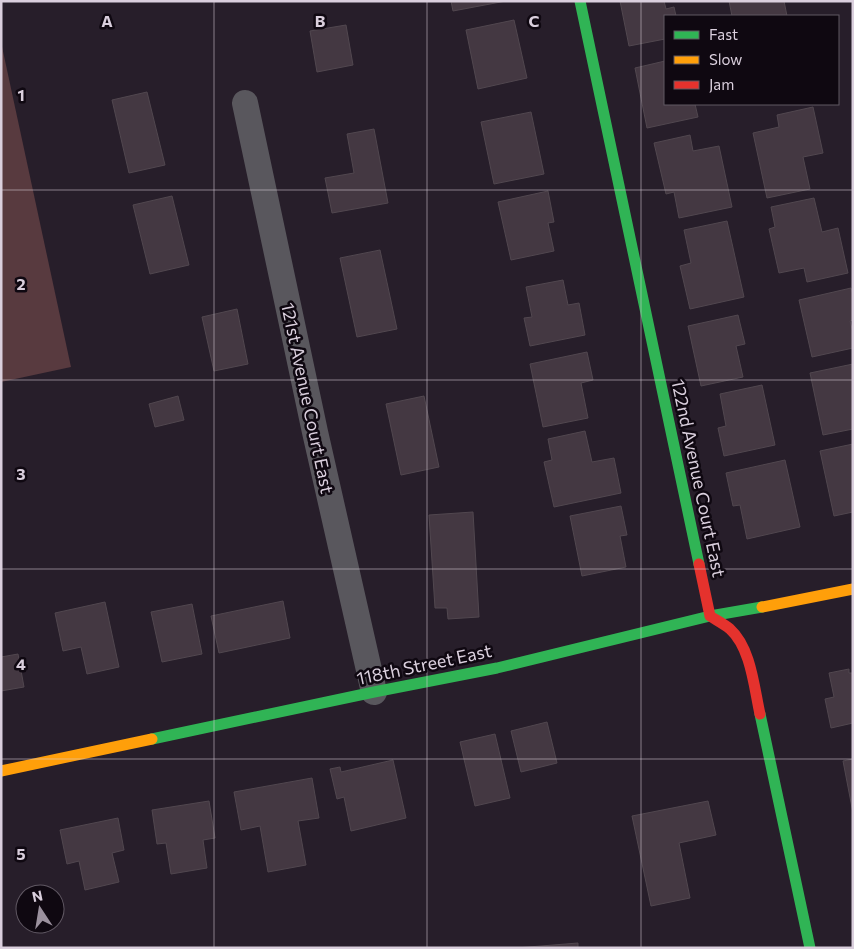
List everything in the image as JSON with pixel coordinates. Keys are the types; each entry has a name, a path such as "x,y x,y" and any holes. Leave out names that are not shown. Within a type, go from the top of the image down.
{"street":[{"name":"122nd Avenue Court East","path":"580,1 710,616"},
{"name":"121st Avenue Court East","path":"245,103 313,422 374,692"},
{"name":"118th Street East","path":"1,772 374,692 497,668 710,616 853,589"},
{"path":"710,616 730,629 740,641 748,658 810,948"}],"shaded area":[{"path":"1,42 71,367 1,382"}],"building":[{"path":"451,1 506,1 453,11"},
{"path":"620,1 664,1 666,9 674,7 676,15 664,15 664,39 629,46"},
{"path":"729,1 784,1 787,15 732,15"},
{"path":"514,20 527,78 478,89 466,30"},
{"path":"346,25 353,65 317,72 310,31"},
{"path":"664,61 664,105 695,105 698,117 647,128 635,68"},
{"path":"147,92 165,165 129,173 112,100"},
{"path":"813,107 823,153 803,157 810,189 767,198 753,133 779,127 777,115"},
{"path":"531,112 544,174 494,184 481,122"},
{"path":"374,129 388,203 332,213 325,178 354,173 347,134"},
{"path":"690,135 693,151 719,146 732,207 679,218 674,192 666,194 654,143"},
{"path":"548,191 554,222 548,223 554,251 511,260 498,202"},
{"path":"172,196 189,265 150,274 133,205"},
{"path":"814,198 822,232 838,228 848,273 807,282 804,268 779,273 769,229 775,227 771,207"},
{"path":"727,221 744,297 690,309 680,266 691,263 684,230"},
{"path":"380,250 397,329 357,337 340,258"},
{"path":"563,280 568,305 579,303 585,335 530,346 524,318 532,317 526,287"},
{"path":"851,288 853,295 853,320 850,321 853,333 853,348 812,357 799,300"},
{"path":"237,309 248,364 214,371 202,317"},
{"path":"738,315 745,344 736,346 743,377 701,386 688,326"},
{"path":"587,352 593,380 581,383 588,418 543,427 530,364"},
{"path":"853,364 853,429 823,435 810,373"},
{"path":"762,385 775,445 724,456 718,428 726,426 720,394"},
{"path":"178,396 184,420 155,427 149,404"},
{"path":"424,396 439,467 401,475 386,404"},
{"path":"585,431 592,462 614,458 621,493 554,507 544,462 552,460 548,439"},
{"path":"853,444 853,512 834,516 820,451"},
{"path":"785,460 800,527 747,539 740,505 733,506 726,473"},
{"path":"621,506 627,535 620,536 626,567 582,576 570,516"},
{"path":"473,512 479,617 448,619 447,608 435,608 429,515"},
{"path":"283,601 290,638 219,653 211,616"},
{"path":"105,602 119,667 87,674 81,647 63,651 55,613"},
{"path":"192,604 202,654 162,662 151,612"},
{"path":"18,654 24,687 1,691 1,657"},
{"path":"849,669 849,673 853,673 853,723 831,728 825,699 834,697 829,673"},
{"path":"547,722 557,763 521,772 511,731"},
{"path":"495,734 510,798 475,806 460,742"},
{"path":"853,759 853,813 843,761"},
{"path":"393,760 406,818 351,831 344,797 337,799 330,769 340,767 341,772"},
{"path":"312,778 319,818 298,821 306,865 268,872 260,826 241,830 234,792"},
{"path":"209,801 215,838 203,840 207,868 171,874 166,843 157,844 152,810"},
{"path":"708,801 716,835 679,843 690,898 651,906 632,816"},
{"path":"118,818 124,850 112,853 119,882 85,890 79,861 67,864 60,830"},
{"path":"578,943 578,948 516,948"}],"traffic: fast":[{"path":"580,1 699,564"},
{"path":"152,739 497,668 710,616 762,607"},
{"path":"760,714 810,948"}],"traffic: slow":[{"path":"762,607 853,589"},
{"path":"1,771 152,739"}],"traffic: jam":[{"path":"699,564 710,616 730,629 743,646 751,668 760,714"}]}
